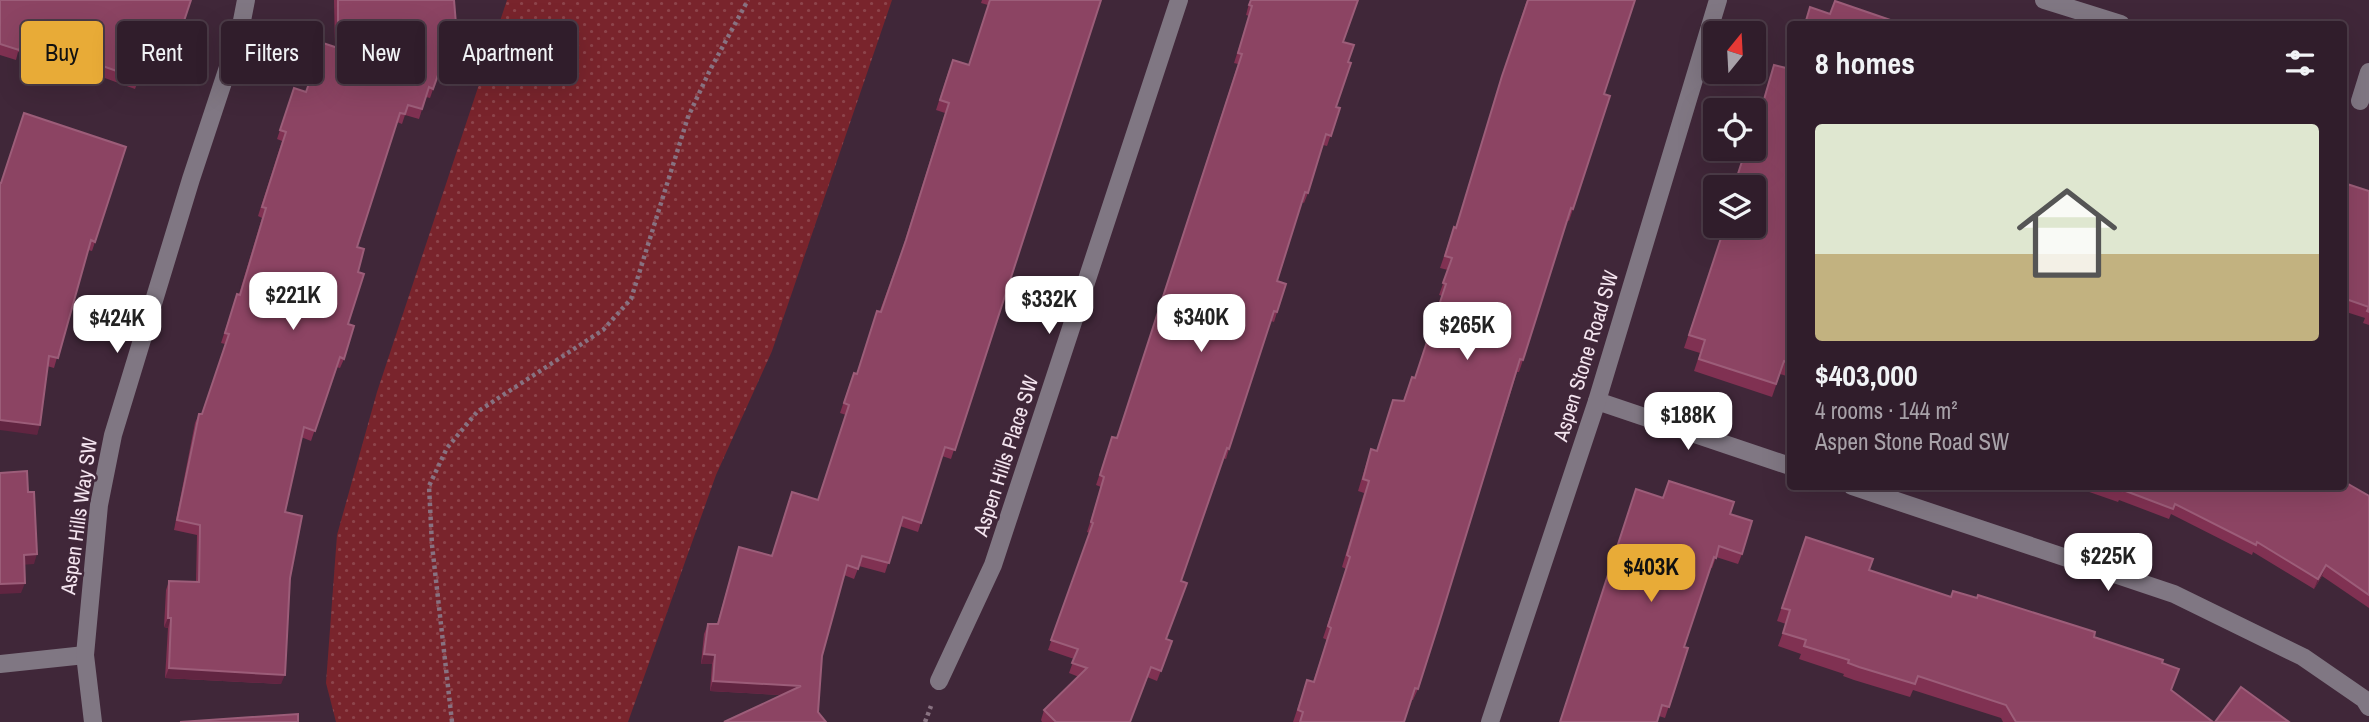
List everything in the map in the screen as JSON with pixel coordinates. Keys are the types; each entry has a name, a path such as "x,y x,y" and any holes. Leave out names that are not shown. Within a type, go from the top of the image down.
{"street":[{"name":"Aspen Hills Way SW","path":"93,722 85,655 100,505 113,435 191,179 240,31 246,0"},
{"name":"Aspen Hills Place SW","path":"939,681 993,565 1179,0"},
{"name":"Aspen Stone Road SW","path":"1490,722 1597,401 1718,0"},
{"path":"2045,0 2112,21"},
{"path":"2357,100 2369,72"},
{"path":"1597,401 1787,465"},
{"path":"1864,490 2174,594 2303,657 2364,699 2369,707"},
{"path":"0,664 85,655"}],"path":[{"path":"452,722 444,631 432,545 429,486 447,448 477,412 603,330 631,299 688,117 748,0"}],"shaded area":[{"path":"507,0 892,0 772,351 716,475 628,722 336,722 326,683 337,535 377,392 479,84 577,84 577,21 500,21"}],"building":[{"path":"0,0 191,0 184,21 117,21 117,71 103,66 103,21 21,21 19,50 0,44"},
{"path":"338,0 454,0 456,21 439,21 439,72 433,89 429,87 422,109 408,105 405,114 400,113 357,247 364,249 358,272 364,274 348,324 354,326 344,359 340,357 315,431 304,427 285,512 302,516 290,578 285,675 169,668 169,581 199,582 200,525 177,520 199,414 202,414 229,334 225,333 237,294 240,295 266,208 262,207 286,132 280,130 294,88 306,92 309,84 323,84 323,43 337,48 337,84 425,84 425,21 338,21"},
{"path":"990,0 1101,0 955,450 945,447 921,523 903,517 889,563 862,556 858,569 847,565 822,656 818,712 826,722 724,722 801,686 713,681 715,655 704,654 708,624 718,624 739,547 772,556 792,492 818,500 849,405 844,403 854,373 857,374 877,311 881,312 949,103 940,100 953,60 969,65"},
{"path":"1251,0 1358,0 1343,42 1354,45 1348,62 1351,63 1336,107 1340,108 1331,136 1326,134 1308,193 1305,192 1277,281 1286,284 1277,312 1274,311 1229,449 1227,448 1181,581 1187,583 1166,639 1172,641 1161,671 1151,667 1130,722 1056,722 1044,710 1087,668 1072,663 1078,649 1051,640 1093,523 1091,522 1104,477 1100,475 1112,437 1117,438 1242,54 1238,53 1252,6 1249,5"},
{"path":"1528,0 1635,0 1604,94 1610,96 1523,360 1520,359 1418,689 1415,688 1404,722 1300,722 1303,712 1298,710 1307,680 1314,682 1350,557 1347,555 1369,481 1363,479 1371,449 1377,451 1393,400 1404,401 1412,377 1415,378 1446,284 1443,283 1452,258 1445,256"},
{"path":"1835,1 1893,21 1806,21 1810,7 1830,14"},
{"path":"1774,65 1786,68 1787,65 1787,362 1784,361 1776,384 1699,359 1705,340 1689,335 1721,238 1766,238 1766,175 1738,175 1742,161 1766,161 1764,98"},
{"path":"24,113 126,147 95,242 91,240 58,358 49,356 40,425 0,420 0,183"},
{"path":"2347,184 2369,191 2369,307 2347,299"},
{"path":"27,471 28,492 34,492 37,554 24,555 25,583 0,584 0,473"},
{"path":"1669,481 1734,502 1730,514 1752,521 1742,554 1719,546 1684,647 1688,648 1669,707 1662,705 1657,722 1560,722 1636,489 1663,498"},
{"path":"2347,483 2369,496 2369,595 2326,565 2318,579 2257,542 2256,545 2175,504 2173,509 2123,490 2347,490"},
{"path":"1806,537 1873,559 1869,570 1951,597 1953,591 1977,598 1978,595 2095,632 2094,637 2163,660 2162,663 2179,669 2171,690 2213,722 2016,722 2006,705 1918,676 1915,684 1804,646 1806,640 1783,633 1790,610 1782,608"},
{"path":"2241,687 2289,722 2215,722"},
{"path":"298,714 298,722 180,722"}]}
